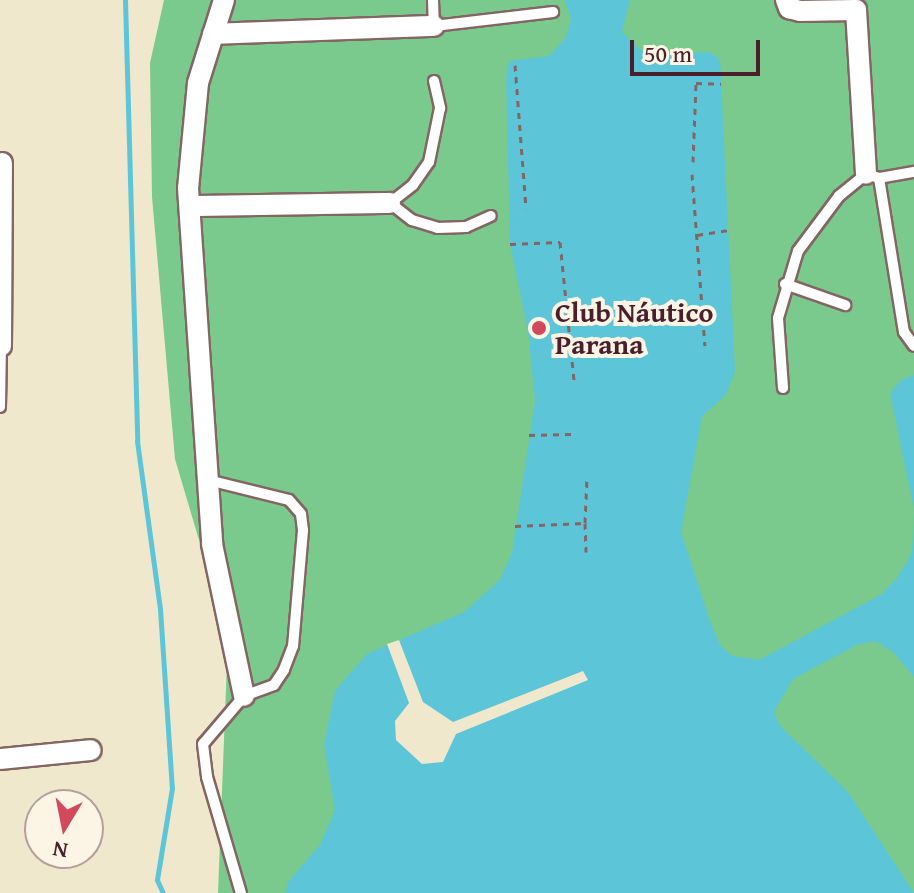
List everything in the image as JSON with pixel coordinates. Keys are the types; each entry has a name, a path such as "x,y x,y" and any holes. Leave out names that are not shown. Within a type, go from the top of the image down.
{"street":[{"path":"224,0 198,83 188,150 208,480 218,591 244,696"},
{"path":"786,0 789,8 800,11 856,10 873,176"},
{"path":"213,34 434,26"},
{"path":"1,157 1,346"},
{"path":"191,206 390,203"},
{"path":"0,759 91,750"}],"lane":[{"path":"433,0 434,26 553,12"},
{"path":"434,81 440,108 434,149 413,185 390,203 412,220 438,228 466,227 491,216"},
{"path":"783,388 778,318 785,284 816,222 873,176 914,172"},
{"path":"873,176 904,332 914,346"},
{"path":"785,284 845,305"},
{"path":"0,407 1,346"},
{"path":"208,480 275,494 289,500 302,522 293,646 274,685 244,696 206,735 203,744 207,777 241,893"}],"path":[{"path":"515,65 526,209"},
{"path":"693,162 696,83 721,84"},
{"path":"692,174 705,346"},
{"path":"697,235 729,230"},
{"path":"510,244 560,242 574,380"},
{"path":"529,435 571,434"},
{"path":"586,552 587,478"},
{"path":"515,526 585,523"}],"green space":[{"name":"Club Náutico Parana","path":"164,0 914,0 914,893 218,893 228,638 175,459 152,197 150,63"}],"water":[{"path":"565,0 630,0 622,32 639,49 654,55 709,52 720,59 735,372 725,396 702,416 681,532 720,645 732,656 759,660 882,594 898,577 912,553 914,509 914,677 893,652 875,641 857,645 793,679 774,712 780,726 848,792 914,893 286,893 288,882 320,845 335,810 324,745 335,691 367,654 464,612 500,580 512,553 535,401 528,331 510,244 506,78 509,61 549,56 565,39 571,20"},
{"path":"914,375 914,509 890,393 901,380"}],"pier":[{"path":"399,640 423,702 453,722 583,671 588,680 456,734 443,762 422,764 396,740 395,721 409,703 387,644"}],"waterway":[{"path":"125,0 137,441 160,609 172,788 157,880 163,893"}],"place":[{"name":"Club Náutico Parana","path":"539,328"}]}
